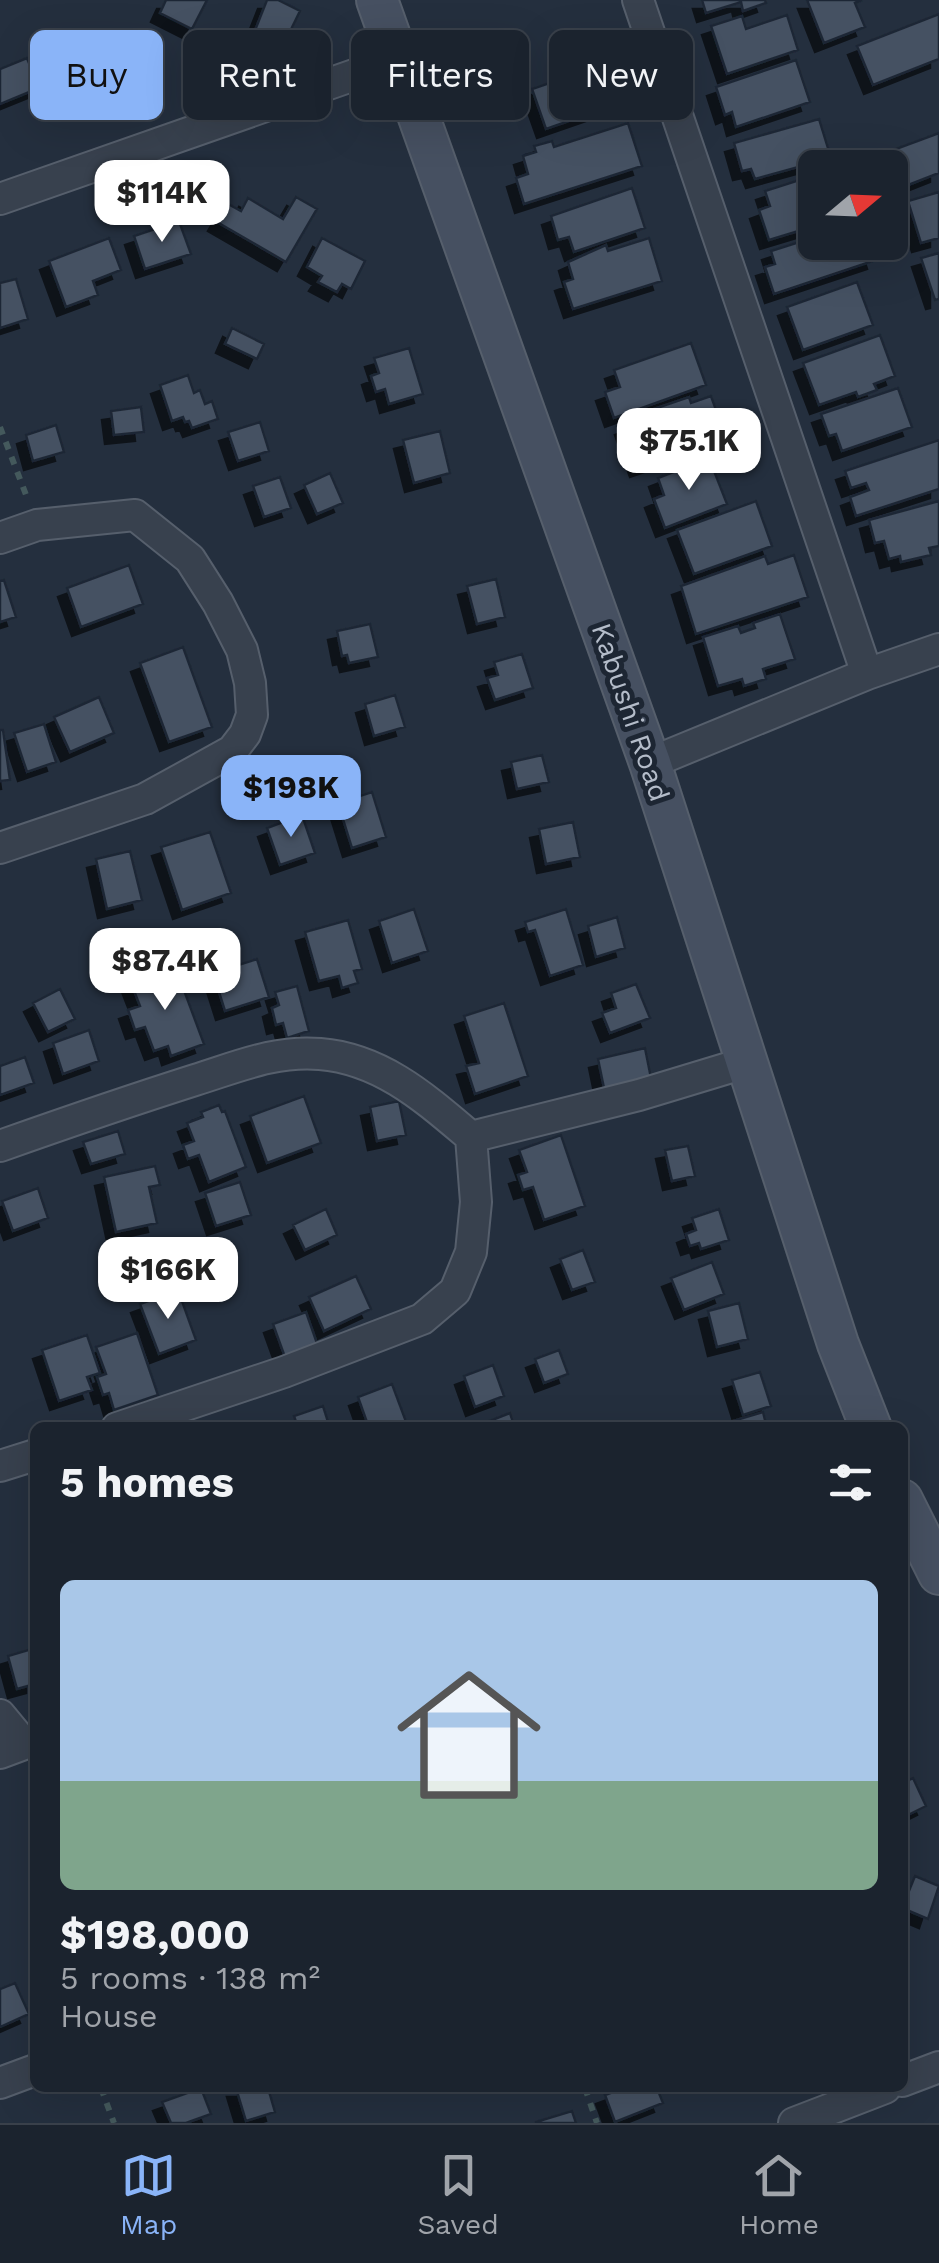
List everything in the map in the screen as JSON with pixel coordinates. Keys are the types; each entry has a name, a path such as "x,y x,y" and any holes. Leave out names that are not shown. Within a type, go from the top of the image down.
{"main road":[{"name":"Kabushi Road","path":"377,0 388,30"},
{"name":"Kabushi Road","path":"420,120 650,763 838,1344 869,1422"},
{"path":"908,1512 939,1574"}],"street":[{"path":"638,0 867,674"},
{"path":"0,199 351,76"},
{"path":"0,538 37,525 135,516 190,558 218,603 242,650 252,715 232,752 145,799 0,848"},
{"path":"650,763 867,674 939,649"},
{"path":"0,1146 129,1100 280,1054 324,1054 367,1065 414,1088 471,1137 476,1202 472,1252 455,1292 434,1310 422,1319 284,1372 135,1422"},
{"path":"471,1137 748,1062"},
{"path":"0,1466 30,1457"},
{"path":"0,1715 20,1745"},
{"path":"908,2079 939,2067"},
{"path":"0,2083 30,2072"},
{"path":"794,2123 875,2092"}],"path":[{"path":"0,427 37,525"},
{"path":"102,2092 114,2123"},
{"path":"586,2092 598,2123"}],"building":[{"path":"166,0 207,0 192,29 160,13"},
{"path":"267,0 278,0 300,11 291,30 255,30"},
{"path":"702,0 766,3 743,11 741,2 706,13"},
{"path":"807,0 862,0 855,3 865,27 824,43"},
{"path":"939,14 939,59 873,85 857,46"},
{"path":"787,15 798,50 727,74 711,26 742,16 746,29"},
{"path":"27,58 30,92 0,104 0,69"},
{"path":"796,60 810,102 736,127 732,112 725,115 716,87"},
{"path":"549,83 549,120 572,120 546,129 532,89"},
{"path":"819,119 829,150 798,150 798,167 755,179 751,169 742,171 734,143"},
{"path":"628,123 642,166 524,204 516,178 528,174 523,156 536,152 534,146 552,141 554,147"},
{"path":"939,133 939,173 908,185 908,150 893,150"},
{"path":"798,180 798,231 769,240 759,210 770,206 765,191"},
{"path":"632,188 645,228 574,252 569,237 558,240 551,216"},
{"path":"939,192 939,238 921,243 908,201"},
{"path":"296,197 317,209 286,262 217,222 228,204 241,211 248,198 283,219"},
{"path":"179,221 191,254 145,269 134,236"},
{"path":"109,238 121,270 93,281 98,295 66,307 49,261"},
{"path":"322,238 365,261 351,289 342,284 337,292 318,282 322,276 307,267"},
{"path":"649,238 662,281 573,309 564,282 573,279 568,262 606,245 608,251"},
{"path":"798,242 798,260 876,260 774,294 765,267 775,264 771,251"},
{"path":"939,253 939,299 935,300 921,258"},
{"path":"16,279 28,319 0,328 0,283"},
{"path":"857,282 873,325 803,350 787,307"},
{"path":"232,328 264,344 257,359 225,344"},
{"path":"880,335 895,376 874,384 877,390 858,397 856,392 819,405 803,363"},
{"path":"691,343 706,385 614,418 605,392 620,387 614,370"},
{"path":"409,348 423,394 389,404 385,389 376,392 371,376 379,373 374,358"},
{"path":"188,375 194,393 200,390 205,404 212,401 218,419 192,428 183,417 172,421 160,385"},
{"path":"898,388 912,427 842,451 836,434 829,436 821,414"},
{"path":"711,396 725,435 694,446 696,452 639,468 624,426 644,419 642,413 689,397 691,403"},
{"path":"141,407 144,432 114,435 111,411"},
{"path":"260,422 269,451 238,461 228,432"},
{"path":"56,425 64,452 33,461 26,435"},
{"path":"440,431 450,473 414,483 403,440"},
{"path":"939,440 939,489 856,516 850,497 869,490 866,483 851,488 845,471"},
{"path":"709,458 727,504 665,528 654,499 664,495 658,478"},
{"path":"330,473 343,503 317,514 304,485"},
{"path":"280,477 291,508 264,517 253,486"},
{"path":"756,501 772,546 694,574 677,530"},
{"path":"939,501 939,546 929,548 931,555 901,562 900,556 889,559 884,541 875,543 869,520"},
{"path":"794,555 808,597 696,634 681,586 765,556 768,564"},
{"path":"129,565 143,604 81,627 67,588"},
{"path":"496,579 505,617 477,624 467,586"},
{"path":"4,580 16,617 0,622 0,581"},
{"path":"780,614 795,659 763,669 766,679 744,686 742,679 718,686 703,637 738,626 741,633 755,628 753,623"},
{"path":"370,624 378,657 349,663 347,655 342,656 337,631"},
{"path":"183,647 212,727 169,742 140,663"},
{"path":"522,654 533,688 495,700 487,678 498,675 494,662"},
{"path":"395,695 405,727 374,736 365,704"},
{"path":"99,697 114,733 70,752 54,717"},
{"path":"44,724 56,762 27,772 14,733"},
{"path":"0,730 10,780 0,781"},
{"path":"542,755 549,782 517,789 511,762"},
{"path":"372,792 386,837 352,848 338,803"},
{"path":"302,815 315,853 280,865 267,828"},
{"path":"573,822 580,857 546,864 539,829"},
{"path":"210,832 231,893 182,910 161,847"},
{"path":"130,851 142,900 107,909 96,859"},
{"path":"414,909 428,951 392,963 379,921"},
{"path":"566,909 583,965 550,976 535,930 528,932 525,922"},
{"path":"617,917 625,948 596,957 588,926"},
{"path":"348,920 362,969 354,971 358,983 342,988 339,976 319,981 305,932"},
{"path":"257,959 269,997 225,1011 213,973"},
{"path":"175,966 204,1044 171,1056 168,1046 154,1051 145,1027 135,1030 128,1010 140,1006 131,983"},
{"path":"636,984 650,1018 610,1033 602,1013 616,1008 611,993"},
{"path":"297,986 309,1031 287,1038 283,1023 276,1025 272,1008 279,1005 275,992"},
{"path":"60,989 75,1019 48,1032 33,1003"},
{"path":"504,1003 528,1076 475,1094 466,1066 479,1063 464,1016"},
{"path":"89,1030 99,1061 63,1074 53,1043"},
{"path":"645,1048 652,1083 605,1093 598,1059"},
{"path":"25,1057 34,1083 0,1095 0,1066"},
{"path":"304,1096 321,1143 267,1163 250,1116"},
{"path":"399,1101 406,1135 377,1141 370,1107"},
{"path":"219,1105 225,1111 246,1167 209,1182 199,1155 188,1159 183,1145 194,1141 187,1123"},
{"path":"118,1131 125,1154 91,1164 83,1142"},
{"path":"561,1135 585,1206 544,1220 533,1187 523,1190 518,1175 527,1172 519,1150"},
{"path":"688,1146 695,1176 672,1181 665,1150"},
{"path":"155,1166 160,1185 149,1187 157,1223 116,1232 104,1177"},
{"path":"240,1182 251,1215 216,1226 205,1193"},
{"path":"38,1188 48,1218 13,1231 2,1201"},
{"path":"326,1209 337,1235 305,1250 293,1225"},
{"path":"719,1209 729,1240 701,1249 699,1243 690,1246 686,1234 696,1230 692,1218"},
{"path":"583,1250 595,1282 572,1290 560,1259"},
{"path":"712,1262 724,1294 684,1310 671,1278"},
{"path":"356,1276 371,1309 324,1331 309,1297"},
{"path":"178,1290 196,1340 159,1354 140,1304"},
{"path":"739,1303 748,1339 717,1347 708,1311"},
{"path":"306,1312 319,1349 286,1360 273,1324"},
{"path":"137,1333 158,1395 114,1410 109,1393 103,1395 97,1377 106,1374 96,1347"},
{"path":"87,1335 100,1373 87,1377 92,1390 59,1401 42,1350"},
{"path":"559,1350 568,1374 544,1383 535,1359"},
{"path":"493,1365 504,1396 475,1407 464,1376"},
{"path":"760,1372 771,1406 743,1415 732,1380"},
{"path":"392,1384 406,1422 367,1422 358,1397"},
{"path":"323,1406 328,1422 296,1422 294,1416"},
{"path":"763,1412 766,1422 729,1422"},
{"path":"510,1413 513,1422 487,1422"},
{"path":"30,1649 30,1685 17,1689 8,1656"},
{"path":"913,1778 926,1806 908,1815 908,1780"},
{"path":"915,1876 939,1886 928,1919 908,1911 908,1893"},
{"path":"15,1983 29,2014 0,2027 0,1989"},
{"path":"190,2092 203,2092 211,2114 186,2123 171,2123 162,2102"},
{"path":"237,2092 269,2092 275,2112 246,2121"},
{"path":"659,2092 663,2103 615,2122 605,2095"},
{"path":"572,2111 576,2123 536,2123 536,2122"}]}
